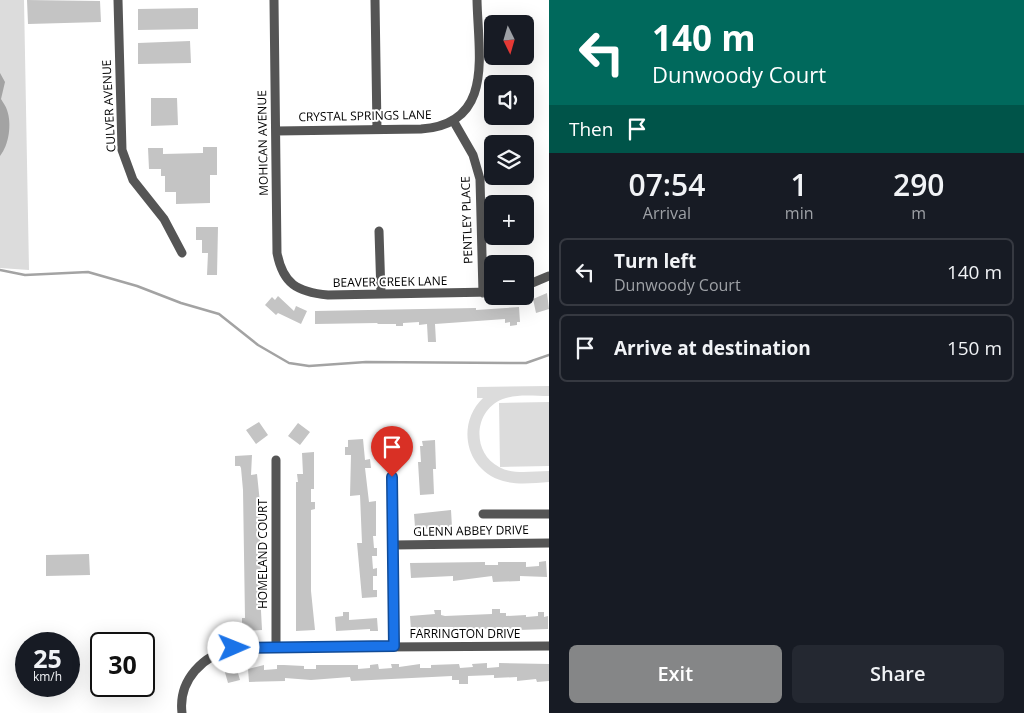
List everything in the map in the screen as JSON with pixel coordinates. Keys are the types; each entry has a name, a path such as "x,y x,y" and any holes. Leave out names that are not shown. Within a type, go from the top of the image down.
{"street":[{"name":"CULVER AVENUE","path":"118,0 122,150 133,180 164,219 182,253"},
{"name":"MOHICAN AVENUE","path":"274,0 277,253 283,274 290,283"},
{"path":"375,0 377,129"},
{"path":"454,122 469,108 476,90 477,0"},
{"name":"CRYSTAL SPRINGS LANE","path":"276,131 436,128 454,122"},
{"name":"PENTLEY PLACE","path":"454,122 473,155 480,179 483,292"},
{"path":"379,231 381,294"},
{"path":"534,282 549,276"},
{"name":"BEAVER CREEK LANE","path":"290,283 297,288 315,294 483,292"},
{"name":"HOMELAND COURT","path":"276,460 276,648"},
{"path":"392,477 394,646"},
{"path":"483,514 549,514"},
{"name":"GLENN ABBEY DRIVE","path":"393,545 549,543"},
{"name":"FARRINGTON DRIVE","path":"182,713 182,697 186,684 206,660 220,652 238,648 549,646"}],"shaded area":[{"path":"0,0 24,0 29,270 0,268"},
{"path":"0,73 5,82 1,99 9,116 9,128 6,146 0,156"},
{"path":"549,386 549,396 516,396 495,403 487,410 482,420 480,441 483,451 499,467 510,471 549,471 549,482 514,483 503,481 490,475 480,467 473,457 467,433 469,420 483,398 477,398 477,387"},
{"path":"549,402 549,466 500,467 499,403"}],"building":[{"path":"27,0 100,1 101,22 28,24"},
{"path":"198,8 198,29 138,30 138,9"},
{"path":"190,41 191,63 138,64 138,43"},
{"path":"151,98 177,98 178,125 151,126"},
{"path":"203,147 217,147 217,175 210,175 210,203 176,204 176,192 165,192 165,176 161,176 161,169 149,169 148,148 163,148 163,154 203,153"},
{"path":"196,227 218,227 217,275 207,275 208,253 202,253 202,240 196,240"},
{"path":"547,293 549,309 536,313 534,299"},
{"path":"278,296 294,311 296,306 307,311 301,324 278,313 276,315 265,305 272,297 275,300"},
{"path":"519,307 520,322 517,322 517,325 510,326 510,322 505,323 505,319 435,324 436,342 428,342 427,324 419,325 419,322 403,323 403,326 377,323 315,324 315,311 476,308 476,310"},
{"path":"259,422 268,435 256,444 246,430"},
{"path":"298,423 310,432 300,445 288,436"},
{"path":"363,439 365,460 370,459 371,468 365,468 369,502 376,501 376,536 373,536 374,548 377,548 377,556 372,556 373,569 377,568 377,576 373,576 373,590 377,590 377,597 362,598 357,543 362,543 360,495 350,496 351,455 345,455 345,447 348,447 348,440"},
{"path":"435,440 436,469 433,469 434,494 420,495 418,462 421,462 420,446 423,446 422,441"},
{"path":"314,452 314,489 311,489 311,502 315,502 315,509 311,510 311,591 315,630 296,631 296,482 298,482 297,474 303,474 302,453"},
{"path":"252,455 251,475 257,474 261,511 259,511 261,531 259,531 261,551 259,551 261,572 259,572 262,630 242,631 242,618 245,618 243,490 241,468 240,466 235,466 235,456"},
{"path":"451,510 452,527 421,529 421,526 415,527 414,514"},
{"path":"89,554 90,575 46,576 46,555"},
{"path":"546,561 547,577 520,576 520,581 493,582 492,576 453,581 453,576 411,578 410,563 485,562 485,565 498,565 498,562 526,562 526,567 539,566 539,562"},
{"path":"492,609 500,609 500,613 506,613 506,616 538,616 538,612 544,612 544,617 548,616 548,629 518,630 518,628 493,630 493,628 472,630 472,628 453,630 453,627 438,627 438,630 431,630 431,627 411,630 410,616 435,614 434,610 441,610 441,615 445,616 492,614"},
{"path":"343,612 349,612 349,620 377,618 378,631 370,631 370,629 336,631 335,617 343,616"},
{"path":"487,663 487,668 499,667 499,663 549,664 549,681 537,682 536,679 517,681 517,677 494,678 494,675 468,676 468,684 459,684 459,680 452,680 452,676 351,681 350,677 311,680 285,678 285,681 249,682 248,669 264,665 264,670 277,669 277,665 304,666 304,669 316,669 316,665 358,665 358,669 370,668 370,665 378,664 379,669 392,668 391,664 399,664 399,667 420,664 420,668 431,668 431,665 459,664 460,668 473,667 472,664"},
{"path":"236,666 240,680 228,683 224,669"}],"waterway":[{"path":"0,270 25,275 88,272 137,286 181,303 219,314 258,345 289,363 309,366 366,362 526,363 549,355"}],"route":[{"path":"234,648 394,646 392,477"}]}
